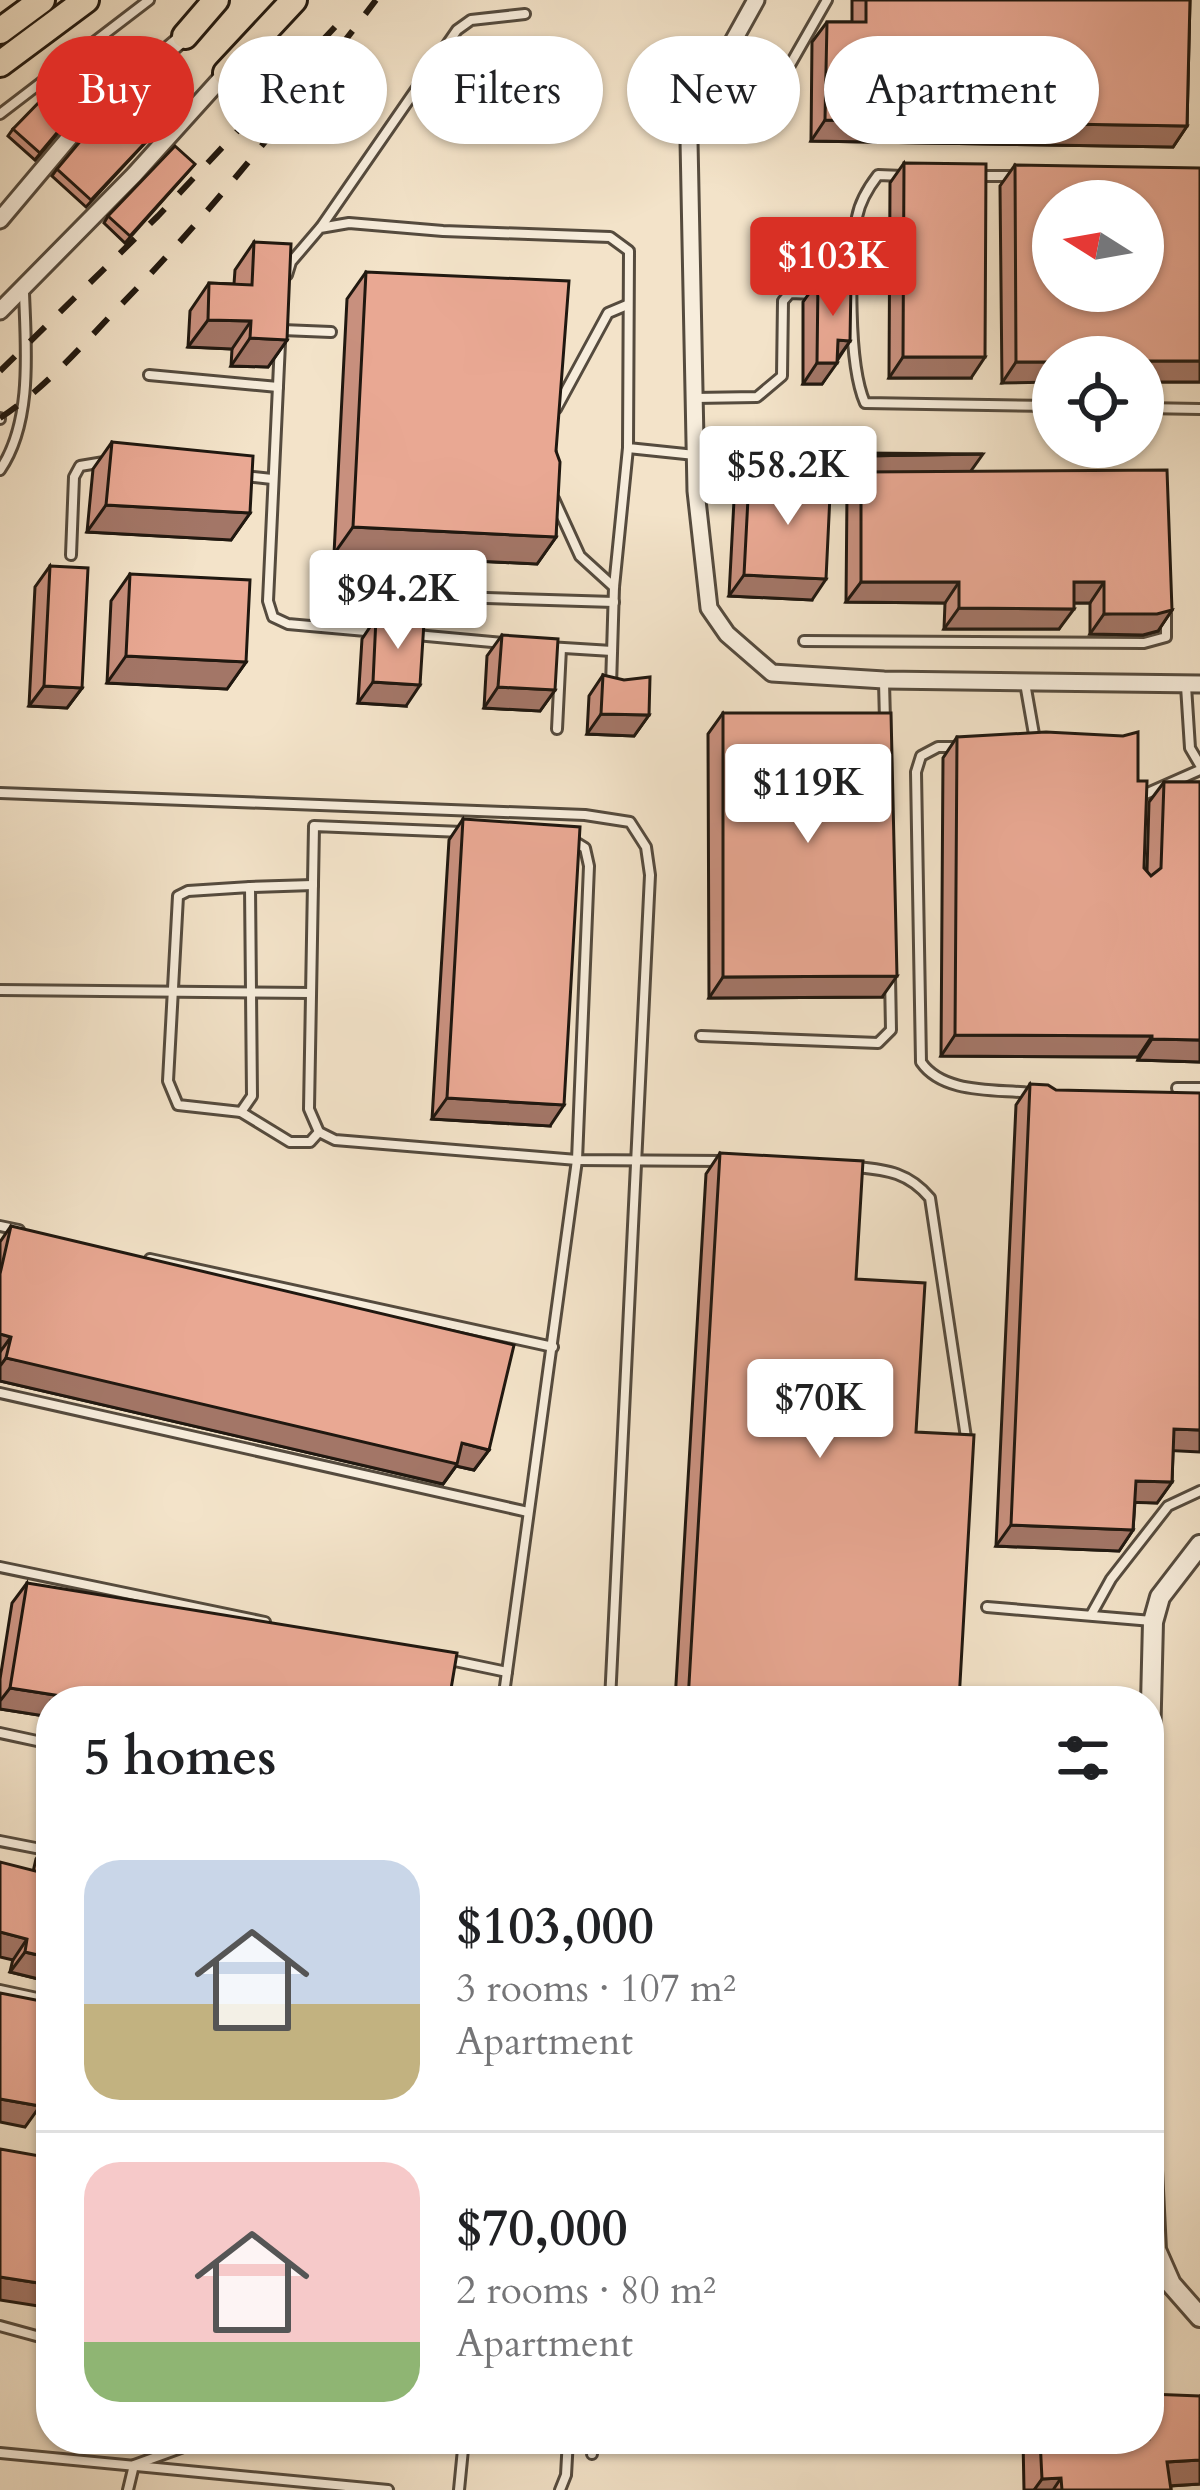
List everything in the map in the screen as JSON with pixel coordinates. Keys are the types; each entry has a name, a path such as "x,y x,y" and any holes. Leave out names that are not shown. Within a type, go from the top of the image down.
{"main road":[{"path":"0,31 42,0"},
{"path":"0,64 86,0"},
{"path":"185,36 216,0"},
{"path":"261,36 294,0"}],"street":[{"path":"756,0 701,99 689,141 696,491 710,608 728,634 772,673 884,680 1193,685"},
{"path":"0,311 218,83"},
{"path":"0,220 64,144"},
{"path":"1151,1686 1153,1622 1160,1597 1200,1545"},
{"path":"1164,2268 1171,2284 1200,2317"}],"lane":[{"path":"0,114 148,0"},
{"path":"800,47 827,0"},
{"path":"282,290 291,262 320,228 457,30 471,20 525,14"},
{"path":"925,176 878,176 866,191 857,217 856,382 865,403 1032,406"},
{"path":"972,176 1019,176"},
{"path":"320,228 349,224 610,237 628,251 628,448 614,587 611,693"},
{"path":"0,470 10,456 22,404 24,285"},
{"path":"693,398 758,398 782,376 783,302 790,293 853,295"},
{"path":"550,421 608,313 627,305"},
{"path":"281,310 268,601 273,616 288,624 379,632"},
{"path":"280,330 332,332"},
{"path":"148,376 278,387"},
{"path":"1164,408 1200,409"},
{"path":"628,448 695,454"},
{"path":"71,555 74,477 80,466 92,461 115,463"},
{"path":"227,475 272,479"},
{"path":"545,479 580,556 614,587"},
{"path":"806,488 868,484"},
{"path":"696,491 767,492"},
{"path":"331,593 614,602"},
{"path":"804,641 1144,643 1166,637 1166,593"},
{"path":"402,634 515,644"},
{"path":"538,646 612,651"},
{"path":"556,730 561,648"},
{"path":"1024,679 1036,743"},
{"path":"884,680 885,727"},
{"path":"1139,802 1142,795 1200,768 1190,748 1193,685"},
{"path":"1022,748 1054,744"},
{"path":"980,748 938,747 921,756 916,772 921,1062 947,1084 1035,1094 1042,1103"},
{"path":"0,793 585,815 630,822 646,847 650,875 611,1686"},
{"path":"464,832 314,826 309,1109 319,1132 335,1140 577,1160 743,1162"},
{"path":"505,1686 577,1160 589,866 585,848 576,840 554,838"},
{"path":"313,885 188,891 178,896 168,1082 178,1105 241,1112 290,1142 310,1142 319,1132"},
{"path":"241,1112 251,1096 250,887"},
{"path":"701,1036 878,1043 892,1030 890,960"},
{"path":"0,990 311,993"},
{"path":"1177,1088 1200,1088"},
{"path":"851,1167 893,1171 916,1180 930,1198 968,1449"},
{"path":"0,1226 23,1232"},
{"path":"138,1257 554,1347"},
{"path":"0,1393 528,1512"},
{"path":"1091,1615 1112,1579 1168,1506 1200,1491"},
{"path":"0,1567 277,1624"},
{"path":"987,1607 1153,1622"},
{"path":"438,1658 507,1672"},
{"path":"0,1733 36,1741"},
{"path":"0,1841 36,1848"},
{"path":"0,1990 36,1998"},
{"path":"0,2326 36,2336"},
{"path":"0,2453 388,2490"},
{"path":"134,2465 164,2454"},
{"path":"459,2490 463,2454"},
{"path":"560,2490 567,2454"},
{"path":"128,2490 134,2465"}],"building":[{"path":"866,0 1190,0 1187,126 1099,125 1099,36 827,36 827,22 866,22"},
{"path":"36,105 36,144 48,144 40,153 13,129"},
{"path":"78,144 144,144 91,200 57,169"},
{"path":"175,146 195,164 130,236 108,216"},
{"path":"904,163 986,164 985,357 903,357"},
{"path":"1015,165 1200,168 1200,361 1164,361 1164,336 1032,336 1032,362 1016,362"},
{"path":"254,242 291,244 287,340 250,338 251,321 208,320 209,283 252,285"},
{"path":"366,272 569,281 556,451 560,462 556,537 353,527"},
{"path":"818,281 851,282 850,341 838,340 837,363 817,363"},
{"path":"112,442 253,456 250,513 106,505"},
{"path":"751,445 833,448 832,457 805,463 750,462"},
{"path":"861,453 983,454 861,456"},
{"path":"1167,470 1172,610 1104,614 1104,582 1074,582 1074,609 959,608 959,582 861,582 861,472"},
{"path":"831,474 826,579 744,575 749,479"},
{"path":"50,566 88,568 82,688 44,686"},
{"path":"130,574 250,580 246,662 126,656"},
{"path":"376,618 424,622 420,685 373,682"},
{"path":"502,635 558,639 555,690 498,687"},
{"path":"603,675 624,680 650,677 649,715 601,714"},
{"path":"723,713 891,713 897,976 723,977"},
{"path":"1046,732 1123,736 1138,732 1138,781 1147,781 1144,868 1151,876 1161,868 1164,782 1200,782 1200,1040 955,1035 957,737"},
{"path":"463,819 580,827 564,1105 447,1098"},
{"path":"1030,1084 1056,1090 1200,1093 1200,1430 1174,1429 1172,1482 1136,1481 1133,1530 1011,1525"},
{"path":"720,1153 863,1161 856,1279 925,1283 916,1432 974,1435 960,1686 689,1686"},
{"path":"11,1226 514,1345 489,1450 462,1443 457,1464 6,1358 11,1337 0,1334 0,1274"},
{"path":"27,1583 457,1653 452,1686 36,1686 36,1692 10,1688"},
{"path":"0,1862 36,1871 36,1955 25,1952 27,1939 0,1932"},
{"path":"0,1993 36,2000 36,2105 0,2099"},
{"path":"0,2149 36,2155 36,2283 0,2277"},
{"path":"1164,2395 1200,2396 1200,2460 1167,2462 1171,2490 1062,2490 1061,2478 1042,2479 1041,2454 1164,2454"}],"railway":[{"path":"0,418 60,368 184,237 376,0"},
{"path":"0,371 158,216 335,27"}]}
